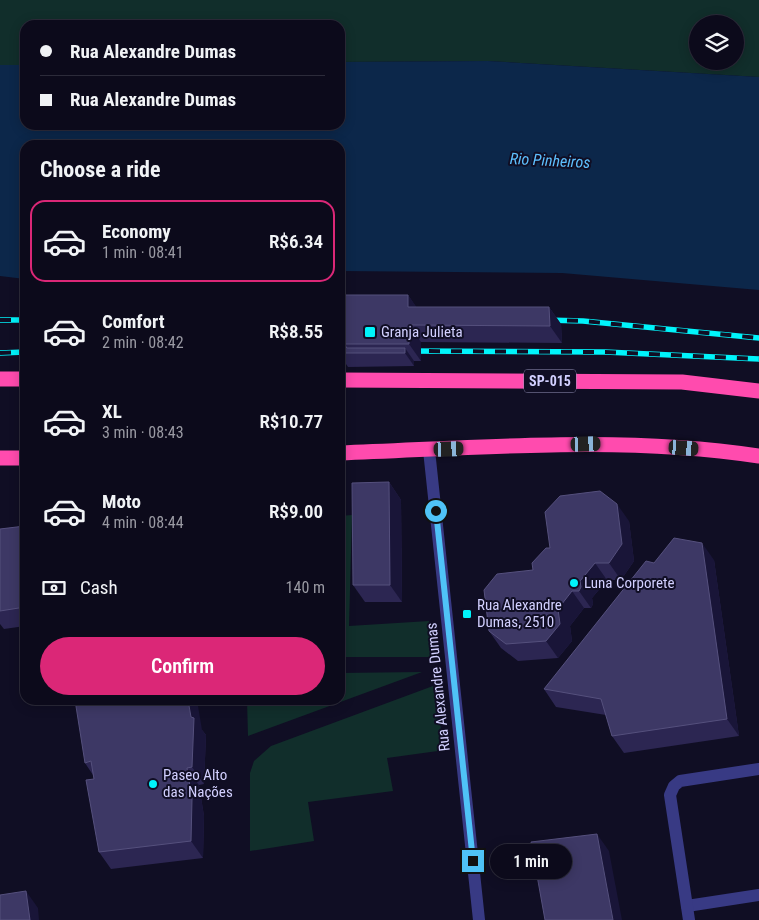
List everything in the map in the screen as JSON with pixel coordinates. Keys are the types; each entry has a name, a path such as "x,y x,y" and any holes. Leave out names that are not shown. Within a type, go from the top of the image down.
{"highway":[{"path":"0,379 20,379"},
{"name":"SP-015","path":"345,380 682,382 759,391"},
{"path":"345,453 606,443 722,450 759,456"},
{"path":"0,458 20,458"}],"street":[{"name":"Rua Alexandre Dumas","path":"429,450 479,920"},
{"path":"689,920 670,795 674,786 680,781 759,768"},
{"path":"687,906 759,895"}],"green space":[{"path":"0,0 759,0 759,77 488,61 345,62 345,20 20,20 20,65 0,65"},
{"path":"352,515 349,626 429,621 431,657 345,657 345,516"},
{"path":"422,672 345,700 345,673"},
{"path":"433,686 445,750 387,758 393,791 308,802 314,841 250,851 250,773 254,761 271,746"},
{"path":"247,705 332,705 248,736"}],"water":[{"name":"Rio Pinheiros","path":"488,61 759,77 759,290 562,273 345,271 345,140 20,140 20,278 0,276 0,65 20,65 20,130 345,130 345,62"}],"building":[{"path":"345,295 408,295 408,307 549,307 550,326 409,325 409,344 345,344"},
{"path":"345,345 347,348 405,348 405,353 345,353"},
{"path":"389,482 390,585 353,585 352,483"},
{"name":"Luna Corporete","path":"600,491 617,504 622,544 609,563 595,563 580,581 581,587 579,591 572,591 558,609 560,624 546,641 506,644 489,631 484,590 497,574 533,570 532,563 546,548 550,548 545,512 560,496"},
{"path":"20,527 20,608 0,611 0,529"},
{"path":"674,538 702,543 727,719 612,736 601,699 544,689 646,561 654,563"},
{"name":"Paseo Alto das Nações","path":"76,705 189,705 191,717 194,718 192,767 187,768 192,799 191,841 99,852 86,780 94,779 91,761 85,763"},
{"path":"597,834 613,920 545,920 531,842"},
{"path":"26,891 30,920 0,920 0,895"}],"railway":[{"path":"0,320 20,320"},
{"path":"545,320 583,321 759,338"},
{"path":"407,351 605,352 759,359"},
{"path":"0,353 20,352"}],"place":[{"name":"Granja Julieta","path":"370,332"},
{"name":"Luna Corporete","path":"574,583"},
{"name":"Rua Alexandre Dumas, 2510","path":"467,614"},
{"name":"Paseo Alto das Nações","path":"153,784"}],"route":[{"path":"436,511 473,861"}]}
